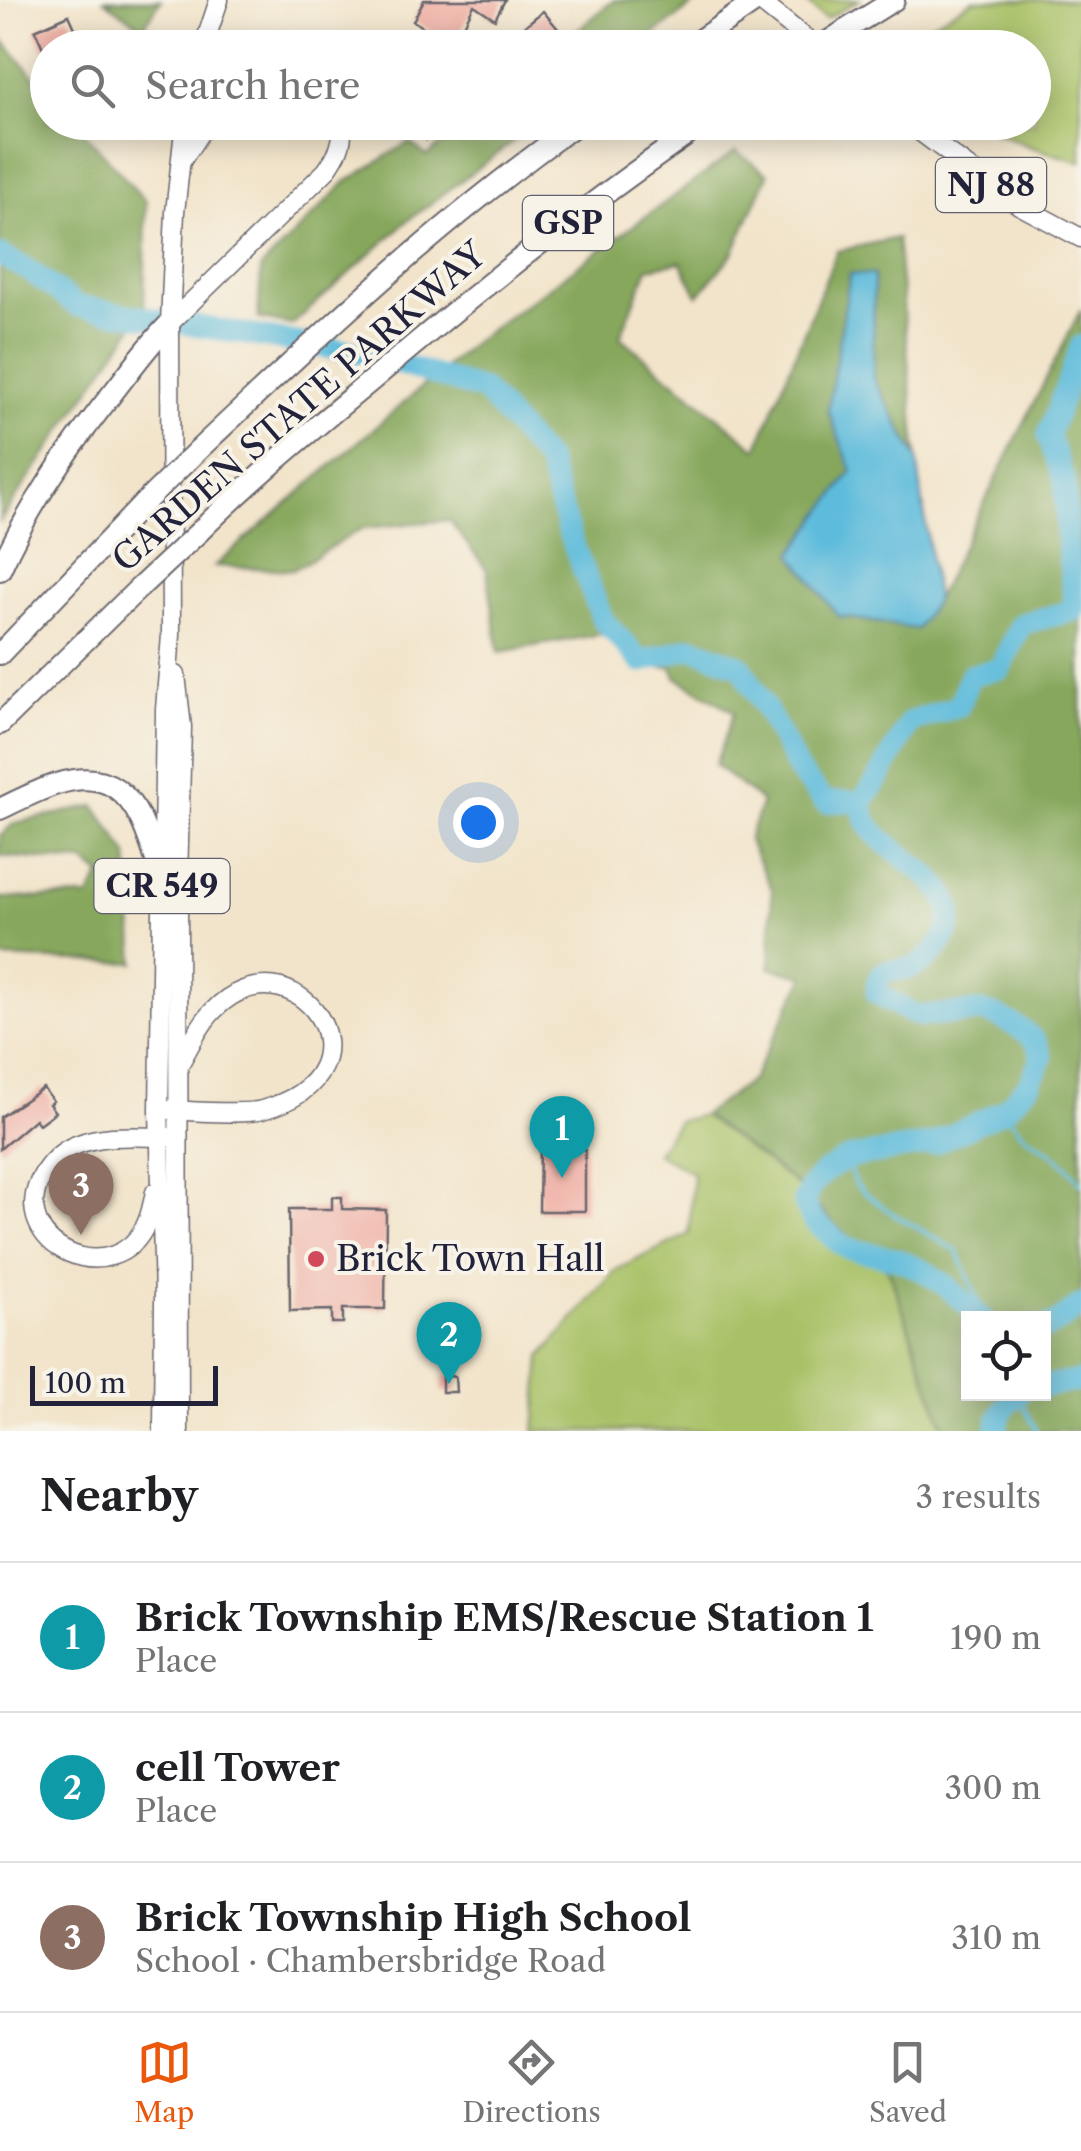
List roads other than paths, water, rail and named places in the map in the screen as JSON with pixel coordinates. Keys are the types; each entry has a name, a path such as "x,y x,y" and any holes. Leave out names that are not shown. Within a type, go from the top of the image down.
{"highway":[{"path":"714,30 758,0"},
{"path":"846,30 894,0"},
{"name":"GARDEN STATE PARKWAY","path":"0,654 144,503 287,367 479,198 556,140"},
{"name":"GARDEN STATE PARKWAY","path":"0,724 235,496 433,328 681,140"},
{"path":"0,570 48,480 166,332"},
{"path":"0,809 46,787 74,779 102,779 123,793 141,819 162,880"}],"main road":[{"path":"209,30 219,0"},
{"path":"758,0 796,30"},
{"name":"CR 549","path":"164,1431 159,1110 165,709 171,635 166,332 184,140"},
{"path":"182,161 195,140"},
{"path":"166,332 197,296 326,172 342,140"},
{"name":"NJ 88","path":"932,140 1019,204 1081,238"},
{"name":"CR 549","path":"171,635 182,727 178,880 180,1431"},
{"path":"159,1110 258,1112 287,1101 310,1086 326,1062 328,1037 320,1016 308,1002 266,985 238,993 212,1011 180,1063"},
{"path":"161,1172 142,1231 112,1256 85,1259 71,1255 48,1237 38,1222 34,1209 39,1181 61,1153 104,1138 180,1137"}],"water":[{"path":"850,274 874,275 873,378 917,458 936,599 917,629 838,616 792,554 852,471 828,410"}],"waterway":[{"path":"0,255 30,271 77,306 371,355 484,391 547,462 571,539 603,620 641,662 692,647 741,666 799,772 825,802 862,801"},
{"path":"862,801 910,722 959,706 970,675 1000,669 1021,624 1075,610 1065,482 1048,436 1081,346"},
{"path":"862,801 867,820 877,835 942,891 951,919 947,933 932,953 914,967 883,973 877,993 921,1016 982,1012 999,1017 1036,1042 1042,1057 1030,1083 1004,1110 933,1144 849,1158 824,1172 804,1200 812,1219 847,1248 897,1259 924,1271 974,1311"},
{"path":"1004,1110 1022,1133 1052,1153 1081,1183"},
{"path":"846,1160 855,1184 863,1192 957,1251 983,1311"},
{"path":"1051,1326 1081,1305"},
{"path":"1051,1385 1081,1381"},
{"path":"997,1431 1003,1410 1011,1401"},
{"path":"1021,1401 1037,1431"}],"place":[{"name":"Brick Township EMS/Rescue Station 1","path":"562,1178"},
{"name":"Brick Township High School","path":"81,1235"},
{"name":"Brick Town Hall","path":"316,1259"},
{"name":"cell Tower","path":"449,1384"}]}
